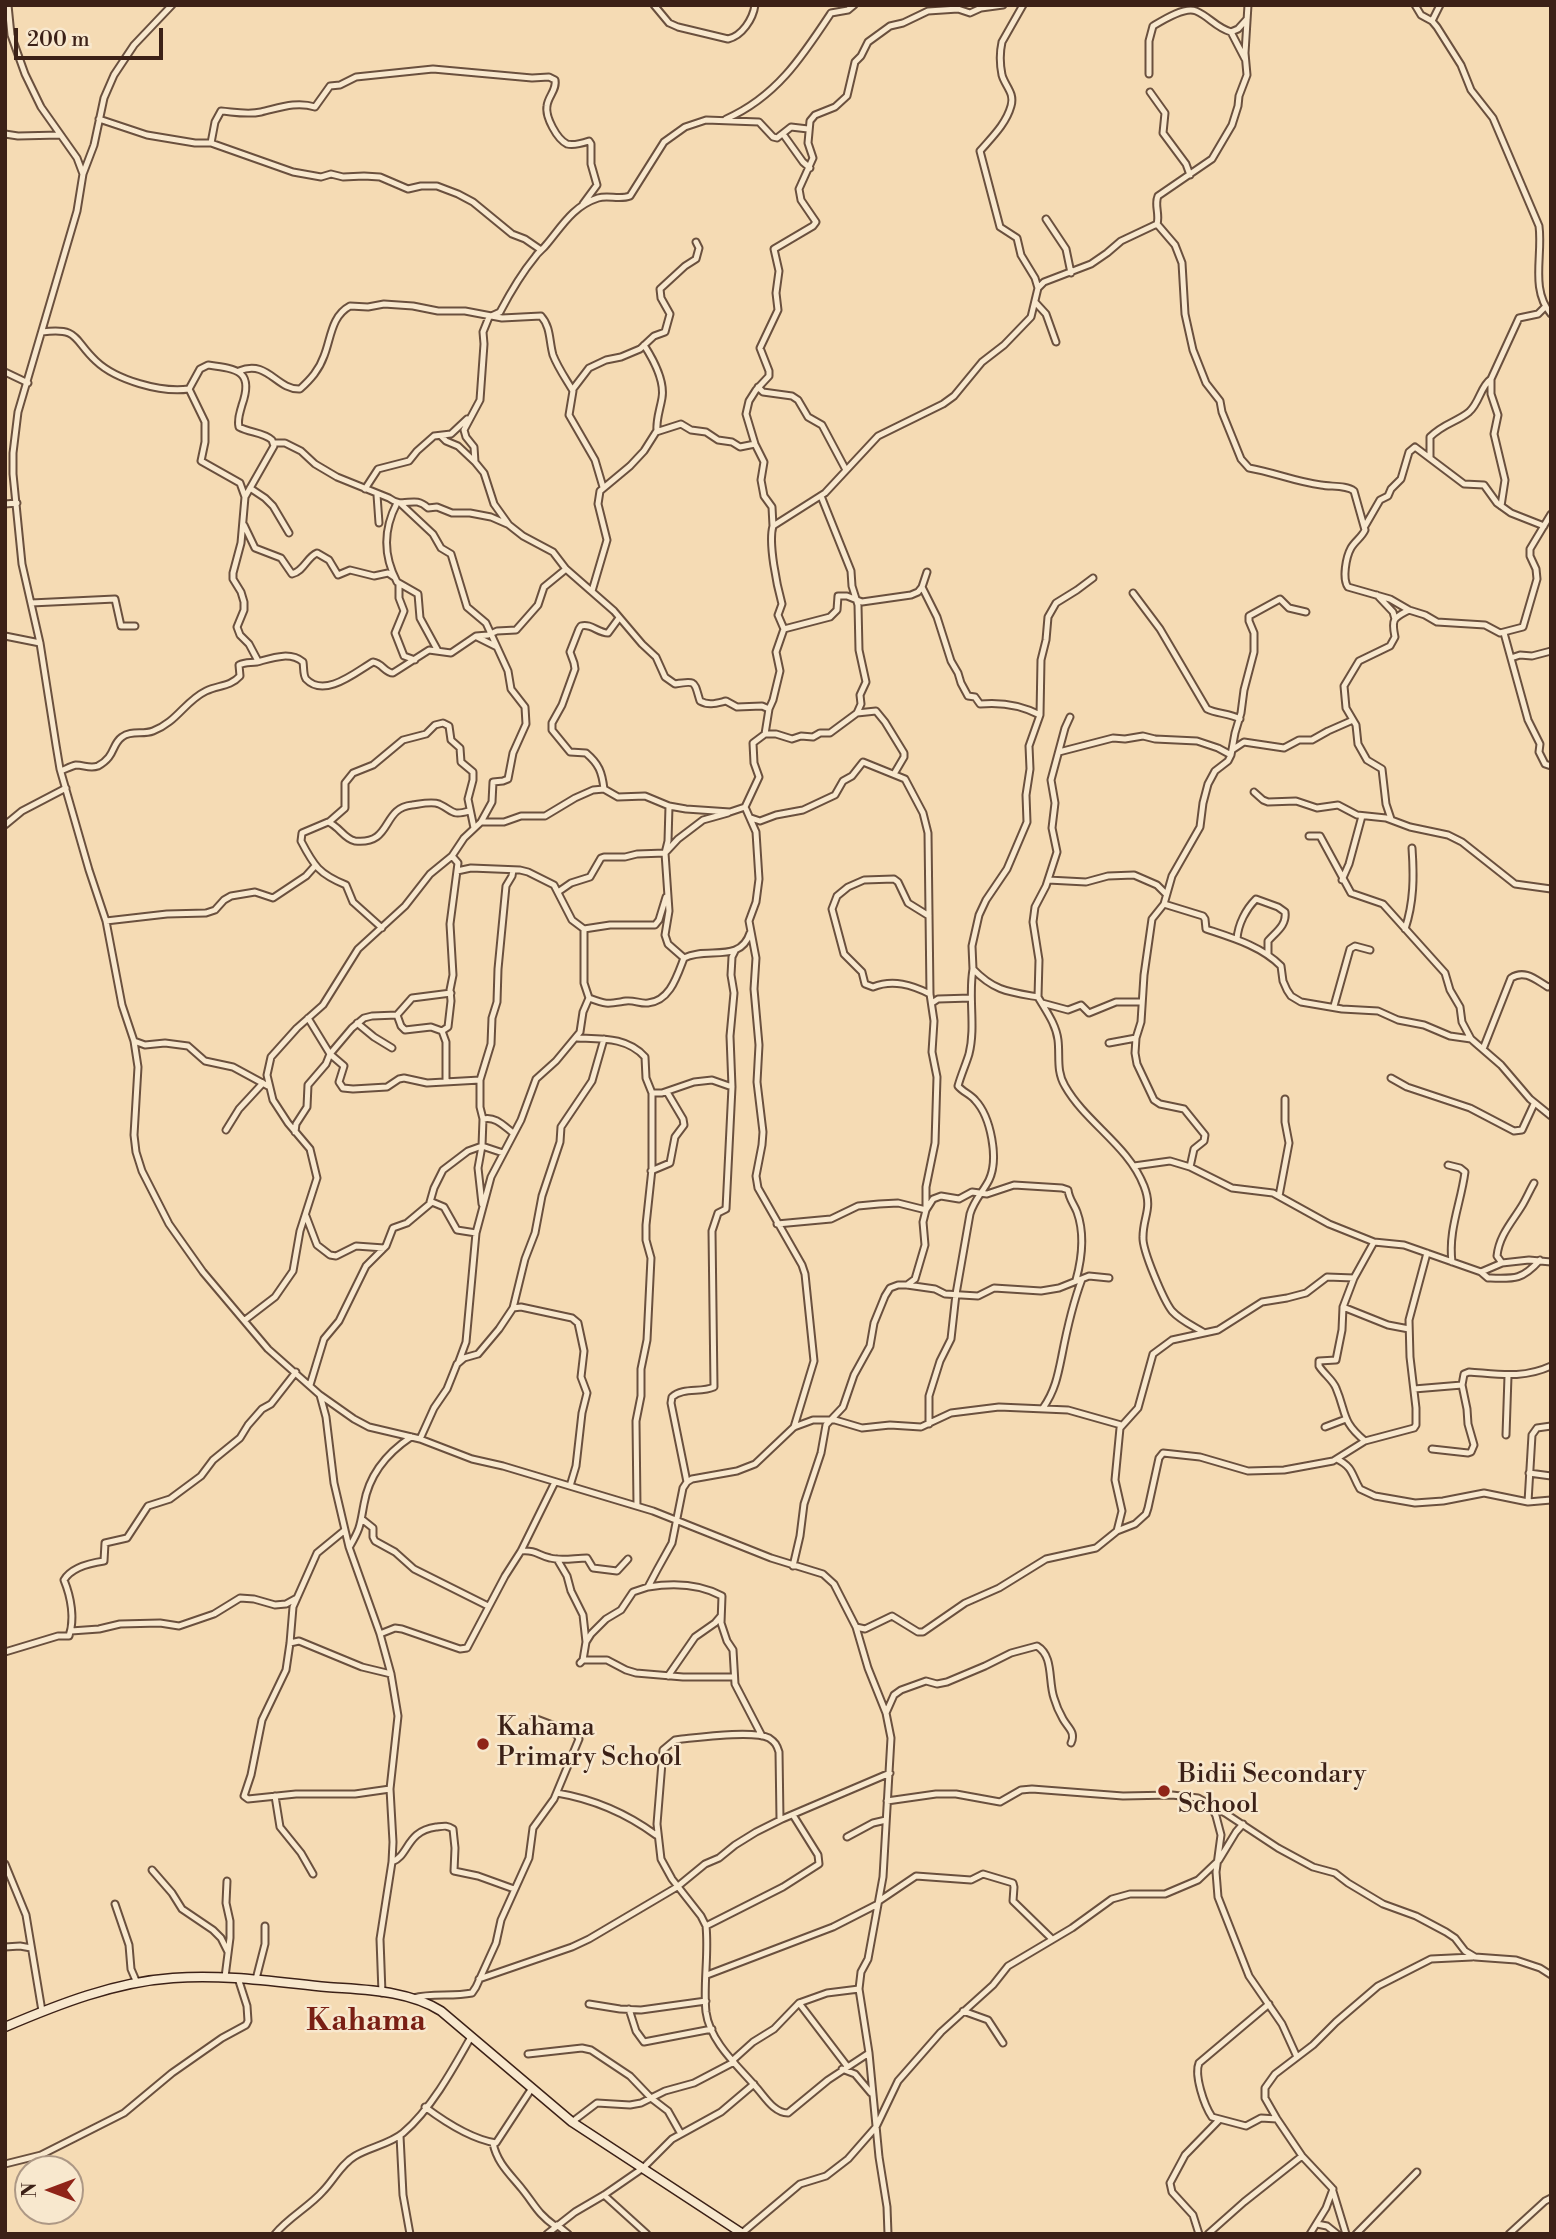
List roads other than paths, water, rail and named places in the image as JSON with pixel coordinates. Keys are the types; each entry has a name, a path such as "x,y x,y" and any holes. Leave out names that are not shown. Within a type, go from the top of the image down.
{"main road":[{"path":"5,2027 88,1995 172,1978 256,1979 413,1998 441,2011 572,2122 742,2233"}],"street":[{"path":"172,5 134,45 114,75 104,98 94,145 83,174 77,211 17,418 13,453 22,564 40,643 61,771 106,921 121,1005 138,1059 134,1135 142,1171 169,1224 190,1255 268,1349 320,1395 362,1424 420,1439 472,1459 636,1506 793,1566 823,1574 831,1580 856,1627 868,1668 886,1713 891,1745 879,1903 869,1959 861,1972 859,1989 869,2053 888,2234"},
{"path":"654,5 673,25 733,39 748,22 755,5"},
{"path":"723,120 740,113 778,84 831,14 831,5"},
{"path":"831,14 849,10 854,5"},
{"path":"765,734 780,671 776,652 784,628 778,615 782,604 771,537 772,507 764,496 761,480 765,465 746,414 749,401 758,387 767,380 769,373 761,353 761,345 778,307 776,292 779,271 774,249 816,222 801,200 799,188 813,158 808,143 808,129 813,117 835,107 847,96 855,62 866,44 883,30 929,11 958,9 970,13 981,8 1003,5"},
{"path":"773,526 821,496 878,436 954,396 982,362 1026,323 1032,314 1038,288 1035,278 1021,256 1017,238 1000,227 980,151 1000,129 1012,104 1009,86 1002,75 1001,47 1023,5"},
{"path":"1157,224 1158,196 1217,154 1232,125 1247,75 1245,59 1248,5"},
{"path":"1415,5 1421,15 1432,21 1461,65 1471,90 1493,118 1534,211 1541,240 1539,295 1551,314"},
{"path":"1432,21 1440,5"},
{"path":"7,6 15,49 38,102 77,158 83,174"},
{"path":"1149,74 1150,33 1153,26 1192,10 1215,26 1231,32 1245,59"},
{"path":"1231,32 1247,19"},
{"path":"211,143 215,122 221,111 258,113 305,103 315,107 330,86 356,78 433,69 531,78 549,77 555,80 556,85 548,103 549,120 565,143 573,145 589,141 591,164 597,185 541,250 500,312 489,317 483,332 481,397 464,432 474,447 475,462"},
{"path":"1150,92 1165,113 1163,133 1186,164 1190,175"},
{"path":"99,119 147,135 211,143 304,174 321,177 331,174 343,177 380,177 408,189 437,186 482,208 512,234 541,250"},
{"path":"579,208 600,197 625,198 630,195 644,170 668,138 697,122 759,122 777,138 791,127 808,129"},
{"path":"5,134 60,135"},
{"path":"783,134 810,168"},
{"path":"1046,219 1066,249 1071,273"},
{"path":"1038,288 1047,280 1097,261 1121,240 1157,224"},
{"path":"1157,224 1172,240 1177,250 1183,272 1189,339 1204,378 1220,401 1222,412 1244,463 1249,468 1295,478 1303,483 1352,489 1366,526"},
{"path":"603,487 594,456 569,415 572,389 589,368 640,349 655,335 665,332 671,315 660,298 660,289 696,259 699,248 696,242"},
{"path":"1035,302 1046,314 1056,342"},
{"path":"239,371 250,367 257,368 291,388 300,389 316,373 337,317 350,306 408,305 438,311 465,311 489,317 543,318 554,358 572,389"},
{"path":"1430,458 1430,437 1444,424 1468,413 1477,403 1519,318 1538,314 1545,307"},
{"path":"42,331 69,332 97,362 132,382 189,389"},
{"path":"645,345 657,367 663,389 657,431"},
{"path":"189,389 204,365 239,371 247,383 237,420 239,427 266,435 273,443 285,443 337,477 387,497 433,534 441,548 451,554 467,607 483,619 492,633 508,671 511,689 524,705 526,724 513,753 508,779 493,782 492,802 481,822 464,838 452,856 430,874 410,900 353,955 327,1000 297,1027 271,1057 266,1085 276,1105 310,1149 316,1182 305,1213 293,1271 275,1297 245,1320"},
{"path":"5,373 28,383"},
{"path":"1491,379 1491,394 1498,415 1494,434 1505,480 1501,506"},
{"path":"758,387 764,392 796,398 808,417 822,425 846,470"},
{"path":"189,389 205,422 201,461 240,483 245,497 241,544 233,573 233,579 244,602 237,630 258,661"},
{"path":"365,489 379,469 410,460 416,451 434,436 452,433 469,418"},
{"path":"592,591 607,540 598,495 603,487 630,466 657,431 681,424 740,447 755,444"},
{"path":"441,436 458,446 484,473 494,504 509,524 523,536 548,548 566,569 620,618 658,660 664,677 676,684 688,681 694,683 697,686 698,698 702,702 713,704 728,701 737,707 762,706 769,709"},
{"path":"245,497 273,443"},
{"path":"1544,526 1511,513 1501,506 1485,485 1464,484 1417,447 1410,450 1403,476 1388,496 1380,500 1364,533 1350,550 1344,582 1352,590 1399,603 1443,624 1485,625 1495,632 1504,633 1523,627 1537,579 1530,549 1540,535 1551,514"},
{"path":"250,488 273,506 289,533"},
{"path":"377,495 379,523"},
{"path":"821,496 851,571 856,600 859,650 866,682 860,695 861,704 857,713"},
{"path":"394,578 385,543 392,514 399,504 412,500 423,503 428,508 436,507 452,513 491,517 509,524"},
{"path":"5,504 17,503"},
{"path":"243,523 255,548 281,558 292,574 317,553 330,560 340,576 352,570 374,576 388,573 399,584 418,594 422,624 438,650"},
{"path":"61,771 72,766 89,768 98,765 111,756 122,737 130,733 154,730 176,718 197,696 236,680 240,676 241,663 275,656 299,659 303,662 306,678 319,685 339,683 373,662 391,674 429,650 451,653 476,636 519,628 538,605 544,587 566,569"},
{"path":"784,628 830,617 836,610 838,596 856,600 891,599 911,595 922,587 927,572"},
{"path":"929,1424 929,1396 940,1361 951,1339 956,1294 972,1207 991,1175 992,1166 993,1147 988,1123 977,1101 958,1086 970,1052 972,946 979,915 1009,864 1027,822 1029,746 1040,715 1041,660 1048,617 1056,603 1093,578"},
{"path":"399,584 399,600 404,610 395,633 404,656 415,660"},
{"path":"922,587 937,617 951,661 968,696 975,697 980,704 1005,704 1040,715"},
{"path":"1133,593 1160,629 1207,709 1240,719"},
{"path":"1377,595 1393,612 1395,619"},
{"path":"31,603 115,599 121,626 135,626"},
{"path":"1190,1167 1194,1149 1206,1137 1184,1109 1157,1103 1150,1096 1135,1053 1152,919 1164,904 1177,867 1200,827 1203,803 1212,777 1218,767 1228,761 1231,753 1254,652 1254,633 1249,616 1280,599 1289,608 1306,612"},
{"path":"1391,819 1385,804 1382,769 1364,756 1358,744 1353,720 1346,708 1345,681 1359,661 1390,646 1395,637 1395,619 1409,610"},
{"path":"604,789 602,771 597,762 586,752 573,754 567,750 554,734 552,723 562,705 575,669 570,652 579,629 587,625 608,633 620,618"},
{"path":"1504,633 1528,720 1540,744 1541,757 1545,764 1551,766"},
{"path":"5,636 40,643"},
{"path":"476,636 497,648"},
{"path":"1511,659 1520,655 1532,656 1551,651"},
{"path":"558,892 571,883 590,877 601,858 665,853 703,820 745,807 759,777 754,763 753,743 765,734 792,739 801,736 813,737 820,733 830,733 857,713 872,710 878,712 904,755 894,774"},
{"path":"1070,717 1051,780 1055,803 1052,828 1058,852 1035,907 1033,922 1040,960 1038,997 1055,1026 1058,1068 1062,1082 1081,1111 1134,1166 1148,1199 1142,1240 1170,1308 1203,1332"},
{"path":"1231,753 1244,742 1284,748 1298,740 1312,740 1353,720"},
{"path":"382,928 354,902 346,885 314,867 301,841 302,832 328,822 345,807 345,785 353,773 370,766 403,740 426,734 435,725 443,723 449,726 451,740 460,748 461,762 473,772 468,797 474,828"},
{"path":"1059,752 1114,738 1143,736 1197,741 1231,753"},
{"path":"751,818 760,821 803,810 835,795 843,781 852,776 861,762 905,779 927,826 931,928 930,994 934,1024 932,1052 937,1077 935,1143 926,1182 924,1248 915,1279 907,1285"},
{"path":"5,825 22,811 66,788"},
{"path":"481,822 504,822 521,816 545,816 575,798 593,790 604,789 618,797 645,796 670,806 730,812"},
{"path":"1254,792 1268,802 1296,801 1317,808 1338,805 1362,816 1391,819 1410,827 1455,838 1515,884 1551,889"},
{"path":"328,822 337,826 348,838 357,841 378,837 390,817 403,806 434,803 455,814 469,811"},
{"path":"670,806 665,853 669,911 665,939 684,958"},
{"path":"745,807 756,832 759,883 756,902 749,917 755,958 754,989 759,1045 757,1082 763,1132 756,1182 804,1270 814,1354 794,1427"},
{"path":"1342,880 1362,816"},
{"path":"1309,835 1320,836 1349,891 1354,896 1383,904 1446,975 1450,990 1460,1007 1462,1022 1471,1039 1501,1065 1534,1104 1551,1116"},
{"path":"1405,929 1412,902 1412,848"},
{"path":"442,1031 448,1024 453,975 450,924 458,861 452,856"},
{"path":"106,921 167,914 206,914 215,910 224,900 245,893 260,892 273,898 308,875 314,867"},
{"path":"457,871 471,868 524,870 548,882 558,892 572,920 584,929 610,925 655,925 668,892"},
{"path":"482,1211 478,1168 483,1119 480,1080 491,1044 506,886 513,870"},
{"path":"1048,880 1086,881 1108,876 1134,875 1157,885 1166,894"},
{"path":"929,916 908,904 894,879 867,879 856,883 837,896 832,909 844,954 862,972 865,984 873,986 884,982 909,985 930,994"},
{"path":"1237,939 1239,928 1253,901 1259,899 1278,907 1285,912 1286,918 1268,941 1268,955"},
{"path":"1164,904 1203,916 1206,919 1206,929 1237,939 1268,955 1282,966 1283,981 1291,996 1301,1002 1382,1012 1398,1020 1424,1025 1451,1036 1471,1039"},
{"path":"420,1439 433,1408 445,1393 466,1342 476,1233 491,1177 521,1120 536,1079 577,1038 581,1030 583,1012 589,998 584,983 584,929"},
{"path":"589,998 612,1005 629,1001 648,1004 661,1000 668,993 684,958 735,951 744,947 750,933"},
{"path":"1335,1006 1350,949 1355,946 1370,950"},
{"path":"687,1482 671,1399 677,1392 709,1390 714,1387 712,1231 718,1213 726,1209 732,1087 730,1036 734,993 731,979 732,957 735,951"},
{"path":"972,969 997,989 1038,997"},
{"path":"1483,1049 1511,978 1519,974 1532,976 1548,987 1551,986"},
{"path":"295,1132 296,1124 307,1107 308,1085 357,1023 372,1016 397,1015 412,998 451,993"},
{"path":"932,1003 943,998 971,998"},
{"path":"1042,1003 1068,1010 1081,1005 1089,1013 1116,1002 1142,1002"},
{"path":"397,1015 405,1030 431,1027 442,1031"},
{"path":"308,1018 330,1054 343,1063 344,1069 339,1080 341,1086 346,1088 387,1087 404,1078 422,1083 480,1080"},
{"path":"357,1023 392,1048"},
{"path":"442,1031 446,1042 446,1082"},
{"path":"577,1038 626,1042 644,1055 646,1078 652,1093 652,1171 646,1225 646,1242 652,1258 647,1340 636,1421 636,1506"},
{"path":"1109,1043 1136,1038"},
{"path":"459,1360 478,1354 513,1308 525,1259 535,1233 542,1196 560,1142 561,1127 592,1081 604,1039"},
{"path":"134,1041 149,1046 165,1043 185,1045 205,1060 233,1067 266,1085"},
{"path":"1391,1078 1407,1087 1469,1108 1514,1131 1522,1130 1534,1104"},
{"path":"652,1093 712,1080 732,1087"},
{"path":"226,1130 239,1109 266,1085"},
{"path":"652,1171 670,1163 675,1137 684,1125 667,1091"},
{"path":"1279,1196 1289,1143 1285,1099"},
{"path":"483,1119 496,1120 513,1133"},
{"path":"310,1385 324,1339 340,1321 367,1265 384,1248 393,1228 407,1223 430,1202 445,1167 468,1151 482,1146 503,1153"},
{"path":"1134,1166 1170,1161 1190,1167 1232,1188 1266,1191 1329,1224 1374,1242 1396,1243 1481,1272 1488,1278 1514,1278 1530,1272 1540,1260"},
{"path":"1448,1165 1465,1172 1453,1226 1452,1262"},
{"path":"1502,1263 1497,1256 1498,1246 1510,1220 1525,1201 1534,1183"},
{"path":"926,1209 933,1199 941,1196 957,1199 972,1192 987,1194 1014,1185 1067,1189 1076,1210 1082,1239 1079,1279 1058,1377 1052,1395 1043,1408"},
{"path":"430,1202 443,1207 457,1230 476,1233"},
{"path":"777,1224 831,1219 858,1206 898,1203 926,1209"},
{"path":"305,1213 314,1240 330,1255 336,1256 356,1246 384,1248"},
{"path":"1365,1441 1346,1419 1336,1388 1319,1366 1319,1361 1336,1360 1343,1307 1354,1278 1374,1242"},
{"path":"856,1627 865,1629 892,1616 918,1632 923,1632 965,1602 999,1588 1046,1559 1096,1548 1117,1531 1135,1524 1146,1514 1159,1458 1163,1453 1200,1457 1253,1472 1284,1470 1337,1459 1365,1441 1413,1428 1416,1418 1409,1320 1427,1253"},
{"path":"1481,1272 1502,1263 1540,1260 1551,1262"},
{"path":"793,1566 804,1504 827,1425 842,1408 854,1375 869,1349 873,1327 884,1296 893,1286 907,1285 982,1296 1002,1287 1041,1291 1094,1276 1109,1278"},
{"path":"1117,1531 1122,1511 1115,1480 1121,1424 1138,1408 1153,1354 1172,1340 1227,1326 1262,1302 1306,1293 1327,1278 1354,1278"},
{"path":"513,1308 521,1307 572,1318 578,1323 585,1356 582,1377 587,1393 576,1466 570,1486"},
{"path":"1343,1307 1388,1325 1409,1329"},
{"path":"1432,1449 1468,1453 1473,1449 1462,1385 1464,1374 1469,1372 1508,1376 1534,1373 1551,1366"},
{"path":"5,1652 58,1636 69,1636 71,1609 64,1578 79,1568 104,1561 105,1543 125,1539 148,1506 170,1499 201,1476 212,1461 240,1438 248,1424 273,1402 296,1372"},
{"path":"1506,1435 1508,1376"},
{"path":"1413,1389 1462,1385"},
{"path":"320,1395 326,1417 334,1483 349,1547 380,1634 391,1674 398,1716 390,1789 392,1862 380,1939 382,1993"},
{"path":"648,1587 672,1542 683,1488 687,1482 737,1471 755,1464 794,1427 809,1421 830,1420 862,1428 890,1425 916,1427 929,1424 946,1414 999,1407 1068,1410 1121,1424"},
{"path":"1325,1427 1346,1419"},
{"path":"1528,1502 1532,1435 1537,1428 1551,1426"},
{"path":"349,1547 363,1520 372,1481 385,1458 394,1448 411,1437"},
{"path":"1337,1459 1353,1471 1360,1489 1382,1498 1425,1503 1484,1493 1528,1502 1551,1500"},
{"path":"1529,1473 1551,1476"},
{"path":"380,1634 402,1629 465,1650 521,1551 555,1482"},
{"path":"363,1520 373,1528 375,1541 395,1552 410,1566 488,1606"},
{"path":"345,1530 317,1553 297,1598 292,1612 285,1673 262,1720 244,1798 296,1794 355,1794 390,1789"},
{"path":"521,1551 534,1551 557,1559 587,1558 593,1568 617,1571 628,1559"},
{"path":"557,1559 583,1615 586,1642 582,1662 607,1660 631,1672 668,1676 733,1677"},
{"path":"586,1642 606,1619 621,1610 633,1592 666,1584 712,1591 723,1598 721,1616 726,1638 733,1650 733,1677 762,1736"},
{"path":"71,1631 120,1624 160,1623 179,1626 214,1614 240,1598 275,1605 286,1604 297,1598"},
{"path":"668,1676 695,1637 721,1616"},
{"path":"290,1643 299,1641 362,1667 391,1674"},
{"path":"886,1713 894,1695 901,1690 923,1681 940,1684 947,1682 1011,1653 1037,1646 1044,1652 1049,1667 1051,1689 1063,1720 1072,1731 1071,1743"},
{"path":"413,1998 428,1994 468,1994 474,1990 496,1943 501,1920 531,1854 533,1828 557,1793 579,1737 534,1718"},
{"path":"780,1819 778,1747 772,1740 762,1736 682,1739 666,1746 661,1754 656,1835 661,1859 677,1887 706,1926 706,2014 719,2044 780,2112 788,2113 844,2068 869,2053"},
{"path":"479,1979 572,1947 610,1928 677,1887 734,1845 780,1819 890,1773"},
{"path":"887,1801 956,1794 1000,1802 1021,1790 1048,1789 1123,1796 1193,1797 1210,1804 1313,1867 1335,1873 1348,1884 1383,1904 1416,1916 1446,1932 1475,1957"},
{"path":"557,1793 587,1798 636,1821 656,1835"},
{"path":"275,1796 280,1827 301,1853 313,1874"},
{"path":"1210,1804 1221,1835 1216,1872 1218,1897 1249,1976 1284,2027 1297,2057"},
{"path":"706,1926 783,1887 820,1864 818,1855 793,1815"},
{"path":"847,1838 873,1823 886,1820"},
{"path":"742,2233 800,2183 821,2178 840,2167 856,2151 876,2127 898,2081 1008,1966 1096,1912 1112,1899 1130,1894 1165,1894 1198,1880 1219,1860 1243,1824"},
{"path":"392,1862 398,1860 413,1837 430,1828 447,1825 453,1829 454,1871 478,1876 514,1889"},
{"path":"5,1864 26,1915 42,2011"},
{"path":"152,1870 182,1909 213,1930 221,1938 228,1952"},
{"path":"707,1975 833,1927 879,1903 916,1876 971,1880 980,1874 987,1874 1013,1883 1013,1901 1052,1939"},
{"path":"225,1977 230,1921 226,1903 227,1881"},
{"path":"115,1903 129,1945 131,1969 137,1983"},
{"path":"256,1979 265,1944 265,1926"},
{"path":"5,1947 32,1948"},
{"path":"1346,2234 1333,2189 1302,2156 1265,2098 1265,2088 1275,2074 1378,1986 1431,1959 1475,1957 1516,1960 1540,1968 1551,1975"},
{"path":"5,2164 41,2155 124,2113 172,2073 222,2038 246,2025 247,2006 238,1978"},
{"path":"572,2122 597,2104 630,2105 694,2083 733,2061 753,2042 774,2029 799,2003 827,1993 859,1989"},
{"path":"589,2004 629,2009 706,2001"},
{"path":"799,2003 844,2068 855,2074 872,2095"},
{"path":"1269,2004 1198,2065 1198,2073 1206,2107 1212,2117 1246,2126 1261,2118 1277,2119"},
{"path":"629,2009 636,2031 645,2042 712,2029"},
{"path":"963,2011 988,2020 1003,2043"},
{"path":"275,2234 284,2223 323,2192 353,2157 400,2136 414,2122 454,2067 471,2038"},
{"path":"528,2054 573,2048 587,2049 630,2076 668,2111 681,2134"},
{"path":"547,2234 556,2225 643,2168 666,2144 720,2112 754,2084"},
{"path":"425,2107 443,2121 493,2143 498,2141 532,2088"},
{"path":"1199,2234 1193,2215 1172,2193 1170,2183 1185,2155 1219,2120"},
{"path":"400,2136 403,2195 410,2234"},
{"path":"493,2143 497,2158 538,2212 568,2234"},
{"path":"1210,2233 1302,2156"},
{"path":"1356,2234 1417,2172"},
{"path":"1310,2234 1326,2208 1333,2189"},
{"path":"604,2196 647,2234"},
{"path":"1509,2234 1551,2198"},
{"path":"1317,2224 1327,2226 1337,2234"}],"place":[{"name":"Kahama Primary School","path":"483,1744"},
{"name":"Bidii Secondary School","path":"1164,1791"}],"district":[{"name":"Kahama","path":"366,2023"}]}
